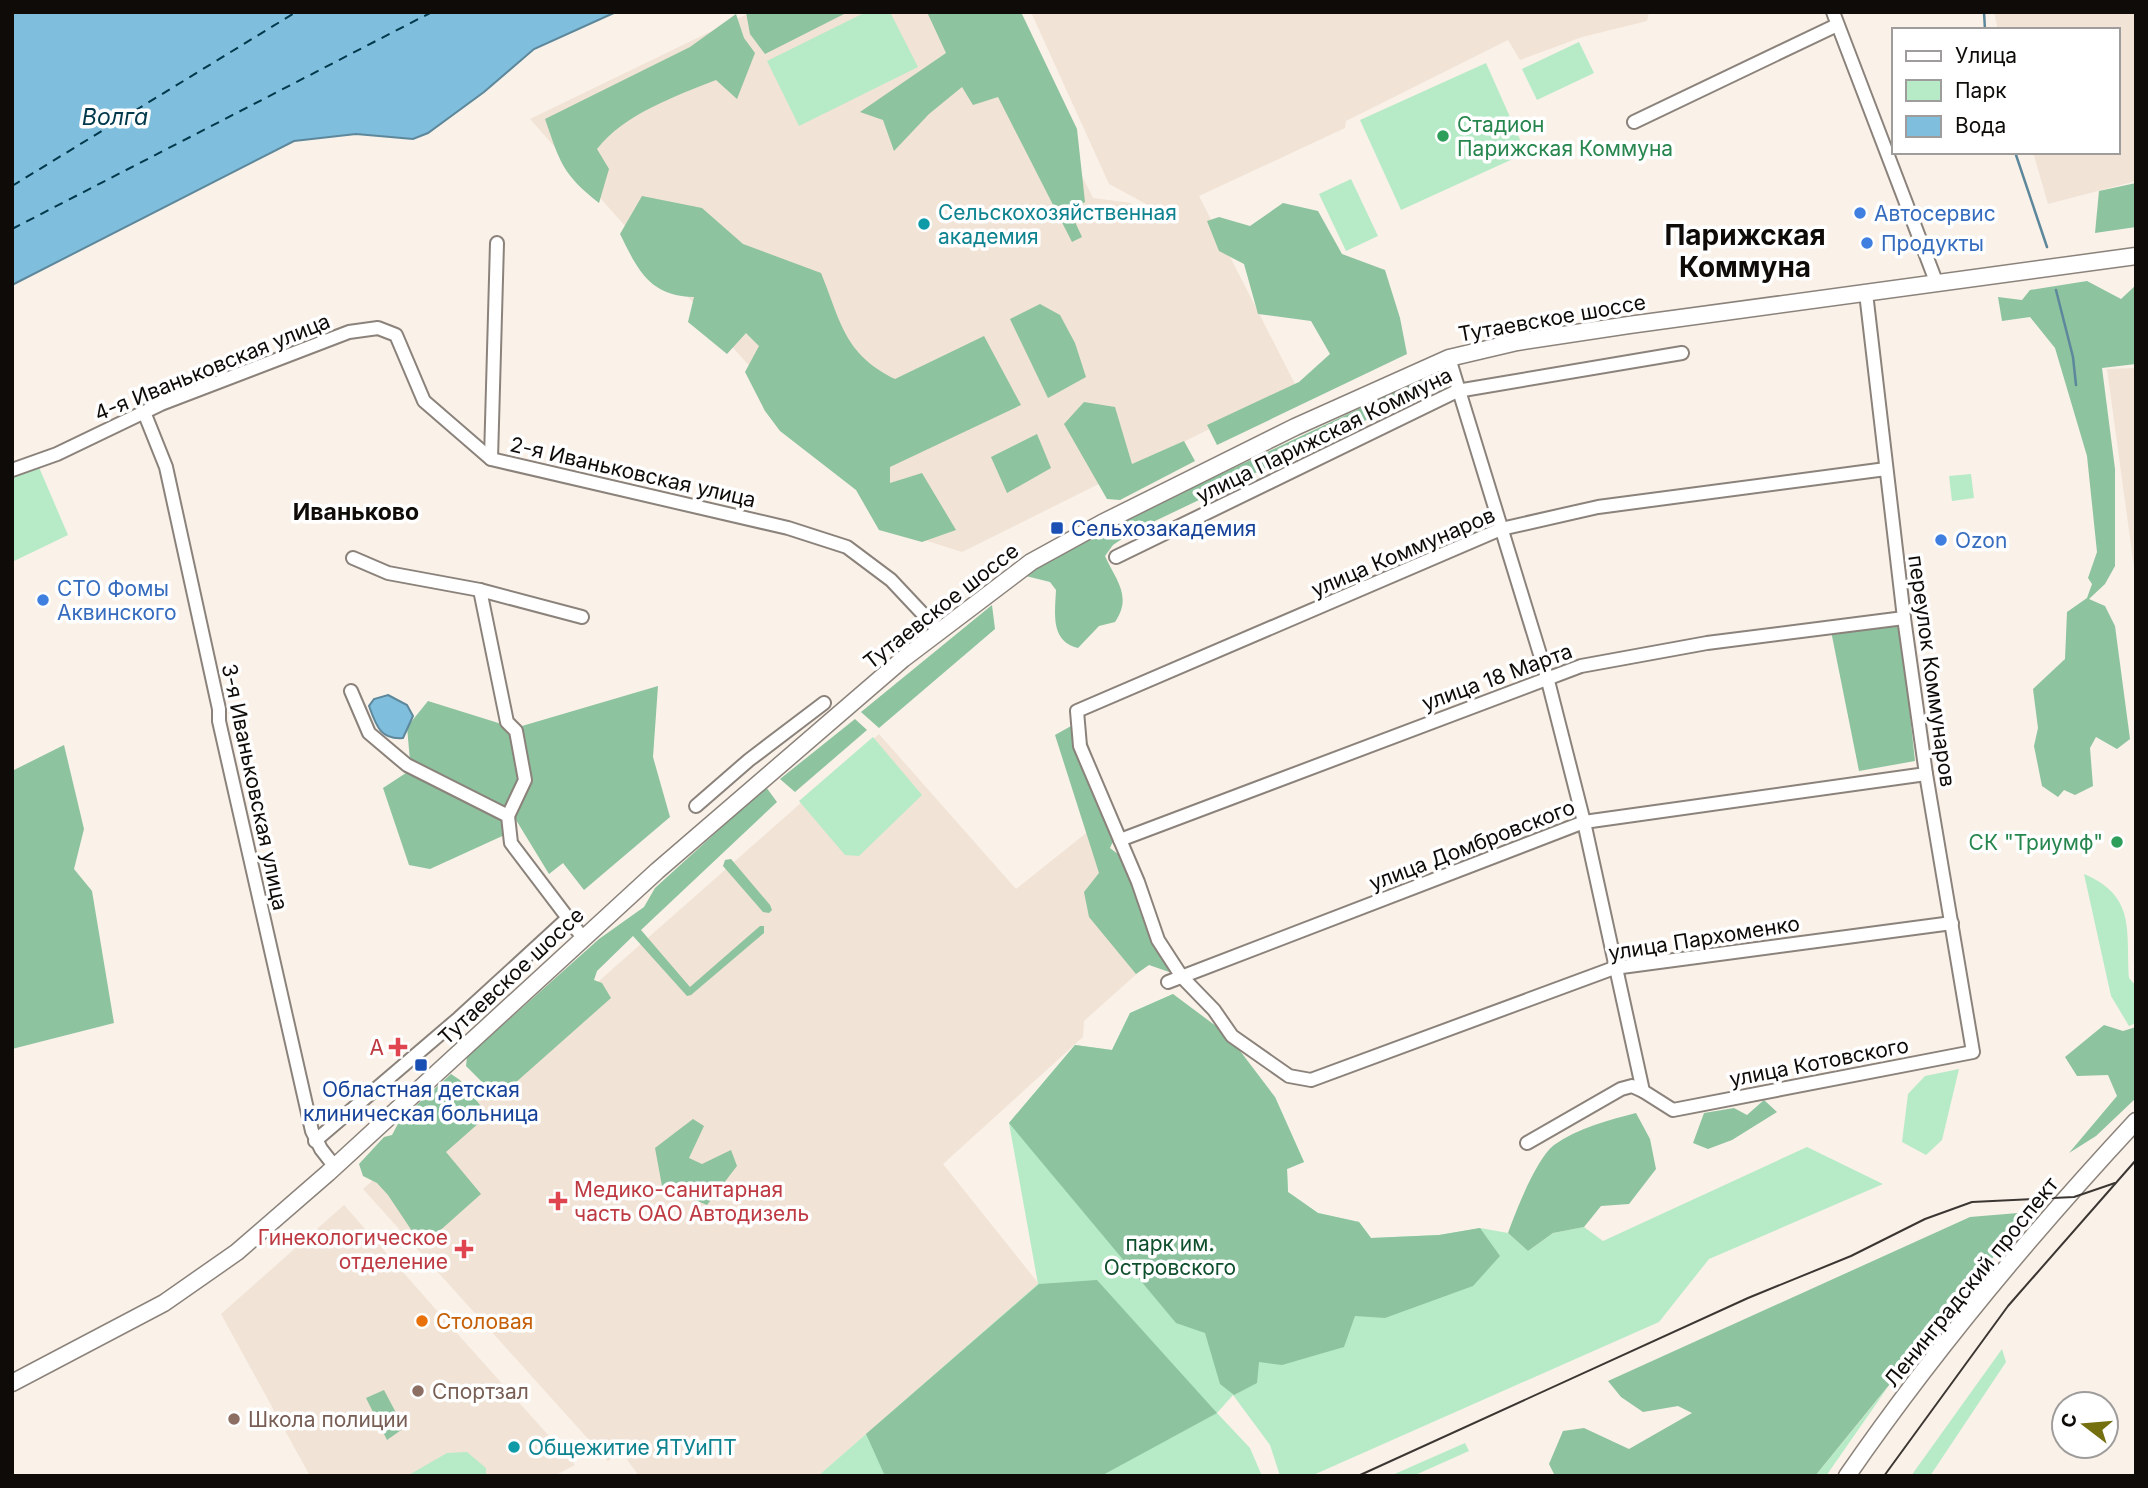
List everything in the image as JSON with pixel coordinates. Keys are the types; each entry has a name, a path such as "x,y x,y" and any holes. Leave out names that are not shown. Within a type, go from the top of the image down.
{"main road":[{"name":"Тутаевское шоссе","path":"12,1383 153,1310 200,1280 275,1221 583,938 938,630 1031,562 1079,536 1295,427 1449,358 1517,342 2136,256"},
{"name":"Ленинградский проспект","path":"1847,1476 1937,1350 2058,1206 2136,1121"}],"street":[{"path":"1634,122 1835,19 1937,284"},
{"path":"491,459 497,243"},
{"name":"переулок Коммунаров","path":"1866,293 1903,618 1926,774 1973,1052"},
{"name":"2-я Иваньковская улица","path":"349,332 378,328 396,335 424,401 491,459 788,528 848,547 891,580 938,630"},
{"name":"4-я Иваньковская улица","path":"12,470 57,454 144,412 349,332"},
{"name":"улица Парижская Коммуна","path":"1116,557 1457,391 1682,353"},
{"path":"1449,358 1547,677 1584,822 1643,1091"},
{"name":"3-я Иваньковская улица","path":"144,412 166,467 219,709 219,720 315,1141 335,1167"},
{"name":"улица Коммунаров","path":"1120,840 1080,746 1077,711 1501,529 1598,507 1886,469"},
{"path":"353,558 388,573 480,590 582,617"},
{"path":"480,590 507,722 516,731 525,780 508,817 511,843 583,938"},
{"name":"улица 18 Марта","path":"1120,840 1581,666 1707,643 1903,618"},
{"path":"351,691 369,733 407,765 508,817"},
{"path":"696,806 749,760 824,703"},
{"path":"749,760 764,779"},
{"name":"улица Домбровского","path":"1168,982 1584,822 1926,774"},
{"path":"1120,840 1158,940 1182,977"},
{"path":"315,1141 459,1018 567,919"},
{"name":"улица Пархоменко","path":"1182,977 1214,1010 1232,1036 1289,1076 1311,1080 1614,968 1952,923"},
{"name":"улица Котовского","path":"1643,1091 1673,1110 1973,1052"},
{"path":"1527,1143 1621,1089 1632,1086 1643,1091"}],"shaded area":[{"path":"751,12 1000,12 1093,198 1131,203 1152,219 1163,213 1109,184 1031,12 1649,12 1647,21 1582,37 1520,60 1508,40 1346,121 1345,128 1199,196 1296,386 962,552 896,531 530,119"},
{"path":"1994,12 2136,12 2136,181 2048,204 2034,154 2120,154 2120,28 1998,28"},
{"path":"2136,368 2136,582 2107,369"},
{"path":"879,734 1016,889 1090,830 1150,962 1084,1021 1083,1037 943,1164 1039,1284 818,1476 639,1476 620,1450 608,1461 363,1189"},
{"path":"344,1205 575,1465 554,1476 310,1476 221,1314"}],"green space":[{"path":"746,12 848,12 765,54 750,34"},
{"path":"866,12 890,12 918,67 799,126 767,61"},
{"path":"927,12 1021,12 1077,129 1085,202 1070,211 1082,237 1072,242 998,97 973,105 962,87 929,114 894,151 883,120 860,112 946,53"},
{"path":"736,14 744,38 755,53 737,99 716,80 652,107 621,126 597,149 609,169 599,203 577,184 564,166 545,119 690,47"},
{"path":"1579,42 1594,73 1537,100 1522,69"},
{"name":"Стадион Парижская Коммуна","path":"1486,63 1526,153 1401,210 1360,120"},
{"path":"1351,179 1378,236 1346,251 1319,194"},
{"path":"2136,183 2136,227 2095,233 2099,191"},
{"path":"642,196 702,208 743,244 821,273 846,335 854,347 865,359 895,379 984,336 1021,405 890,467 890,483 922,473 956,530 922,542 879,530 856,490 780,431 765,411 745,372 759,346 746,333 727,354 688,322 694,297 666,292 656,286 647,279 633,259 620,234"},
{"path":"1283,203 1318,211 1342,254 1385,270 1400,318 1407,354 1217,445 1207,425 1299,382 1330,354 1311,321 1258,314 1244,264 1219,251 1207,221 1219,217 1250,226"},
{"path":"2087,281 2121,299 2136,285 2136,364 2102,368 2115,469 2115,566 2105,584 2089,599 2105,606 2115,626 2130,739 2117,749 2096,737 2090,748 2093,786 2075,795 2064,790 2058,797 2042,786 2034,746 2038,728 2033,689 2065,659 2067,612 2087,598 2092,584 2088,578 2097,552 2087,456 2055,348 2030,317 2002,321 1998,297 2022,300 2030,290"},
{"path":"1040,304 1060,315 1075,343 1086,377 1048,398 1010,319"},
{"path":"1437,372 1445,372 1448,381 1132,532 1113,545 1105,556 1122,596 1120,613 1115,622 1099,626 1078,648 1069,644 1058,633 1056,590 1050,582 1026,576 1035,566 1106,528"},
{"path":"1084,402 1115,407 1132,464 1184,441 1195,461 1120,500 1107,499 1064,424"},
{"path":"1037,434 1051,468 1007,493 991,457"},
{"path":"38,465 68,535 12,562 12,472"},
{"path":"1971,474 1974,498 1952,501 1949,476"},
{"path":"992,605 995,629 879,728 861,712"},
{"path":"1900,621 1915,761 1859,771 1831,631"},
{"path":"658,686 653,757 670,817 584,890 563,863 549,874 513,815 530,781 522,726"},
{"path":"428,701 508,726 519,780 506,811 410,761 407,727"},
{"path":"855,719 867,730 795,792 780,779"},
{"path":"1080,721 1118,830 1110,848 1127,861 1158,940 1173,949 1176,963 1172,973 1149,965 1136,974 1089,917 1084,892 1099,873 1055,735"},
{"path":"873,737 922,795 859,856 845,855 799,801"},
{"path":"64,745 84,829 74,869 92,891 114,1023 12,1049 12,771"},
{"path":"409,771 503,819 511,832 430,869 409,865 383,788"},
{"path":"766,787 777,802 641,930 690,987 760,926 764,926 764,933 687,996 633,936 597,971 594,980 602,983 611,998 498,1098 466,1066 467,1057 599,939 644,907 655,888"},
{"path":"731,859 770,905 772,910 769,913 763,912 723,866 725,860"},
{"path":"2084,874 2113,893 2125,916 2129,978 2136,986 2136,1023 2129,1026 2111,996"},
{"name":"парк им. Островского","path":"1173,994 1275,1097 1304,1162 1287,1169 1288,1192 1318,1213 1359,1222 1371,1238 1439,1235 1480,1228 1508,1233 1528,1251 1553,1233 1584,1227 1603,1241 1807,1147 1883,1184 1709,1259 1659,1322 1311,1476 1280,1476 1270,1445 1233,1395 1217,1413 1250,1448 1262,1476 818,1476 1038,1284 1009,1123 1075,1045 1112,1050 1130,1013"},
{"path":"1173,994 1228,1035 1275,1097 1304,1162 1287,1169 1288,1192 1318,1213 1359,1222 1371,1238 1439,1235 1480,1228 1500,1256 1473,1286 1385,1318 1355,1316 1344,1347 1282,1365 1259,1362 1257,1383 1234,1395 1220,1384 1205,1333 1176,1323 1009,1123 1075,1045 1112,1050 1130,1013"},
{"path":"2104,1025 2123,1031 2136,1027 2136,1098 2096,1136 2069,1153 2117,1096 2108,1075 2077,1076 2065,1057"},
{"path":"1959,1069 1942,1140 1926,1155 1902,1142 1908,1094 1925,1076"},
{"path":"451,1074 460,1080 488,1115 446,1152 481,1194 426,1243 416,1237 377,1183 363,1176 359,1164 384,1137 392,1135 400,1120"},
{"path":"1764,1100 1777,1112 1732,1140 1708,1149 1693,1143 1704,1113 1734,1108 1747,1115"},
{"path":"1636,1113 1650,1139 1656,1169 1629,1204 1601,1206 1584,1227 1553,1233 1528,1251 1508,1233 1534,1173 1554,1145 1583,1129"},
{"path":"693,1119 704,1126 689,1158 702,1164 731,1150 737,1166 707,1205 662,1186 655,1148"},
{"path":"2030,1212 1815,1476 1555,1476 1549,1464 1563,1431 1584,1428 1629,1449 1692,1413 1678,1406 1643,1412 1621,1397 1608,1381 1970,1217"},
{"path":"1097,1280 1217,1413 1101,1476 885,1476 866,1434 1039,1284"},
{"path":"2002,1349 2006,1362 1930,1476 1911,1476"},
{"path":"1888,1387 1826,1476 1815,1476"},
{"path":"384,1390 404,1428 387,1440 366,1398"},
{"path":"1465,1443 1469,1451 1413,1476 1390,1476"},
{"path":"467,1452 486,1468 486,1476 407,1476 447,1453"}],"water":[{"name":"Волга","path":"12,12 616,12 534,49 484,92 428,133 413,139 356,134 294,141 12,285"},
{"path":"388,695 407,705 413,716 403,738 384,734 369,706 374,699"}],"waterway":[{"path":"1984,12 1985,28"},
{"path":"2016,154 2047,247"},
{"path":"2056,290 2073,357 2076,385"}],"ferry route":[{"path":"12,186 296,12"},
{"path":"12,229 432,12"}],"tram line":[{"path":"1884,1476 2008,1306 2136,1160"},
{"path":"1358,1476 1748,1298 1851,1256 1925,1219 1972,1202 2074,1197 2115,1183"}],"place":[{"name":"Стадион Парижская Коммуна","path":"1443,136"},
{"name":"Автосервис","path":"1860,213"},
{"name":"Сельскохозяйственная академия","path":"924,224"},
{"name":"Продукты","path":"1867,243"},
{"name":"Сельхозакадемия","path":"1057,528"},
{"name":"Ozon","path":"1941,540"},
{"name":"СТО Фомы Аквинского","path":"43,600"},
{"name":"СК \"Триумф\"","path":"2117,842"},
{"name":"А","path":"398,1047"},
{"name":"Областная детская клиническая больница","path":"421,1065"},
{"name":"Медико-санитарная часть ОАО Автодизель","path":"558,1201"},
{"name":"Гинекологическое отделение","path":"464,1249"},
{"name":"Столовая","path":"422,1321"},
{"name":"Спортзал","path":"418,1391"},
{"name":"Школа полиции","path":"234,1419"},
{"name":"Общежитие ЯТУиПТ","path":"514,1447"}],"district":[{"name":"Парижская Коммуна","path":"1745,251"},
{"name":"Иваньково","path":"356,512"}]}
